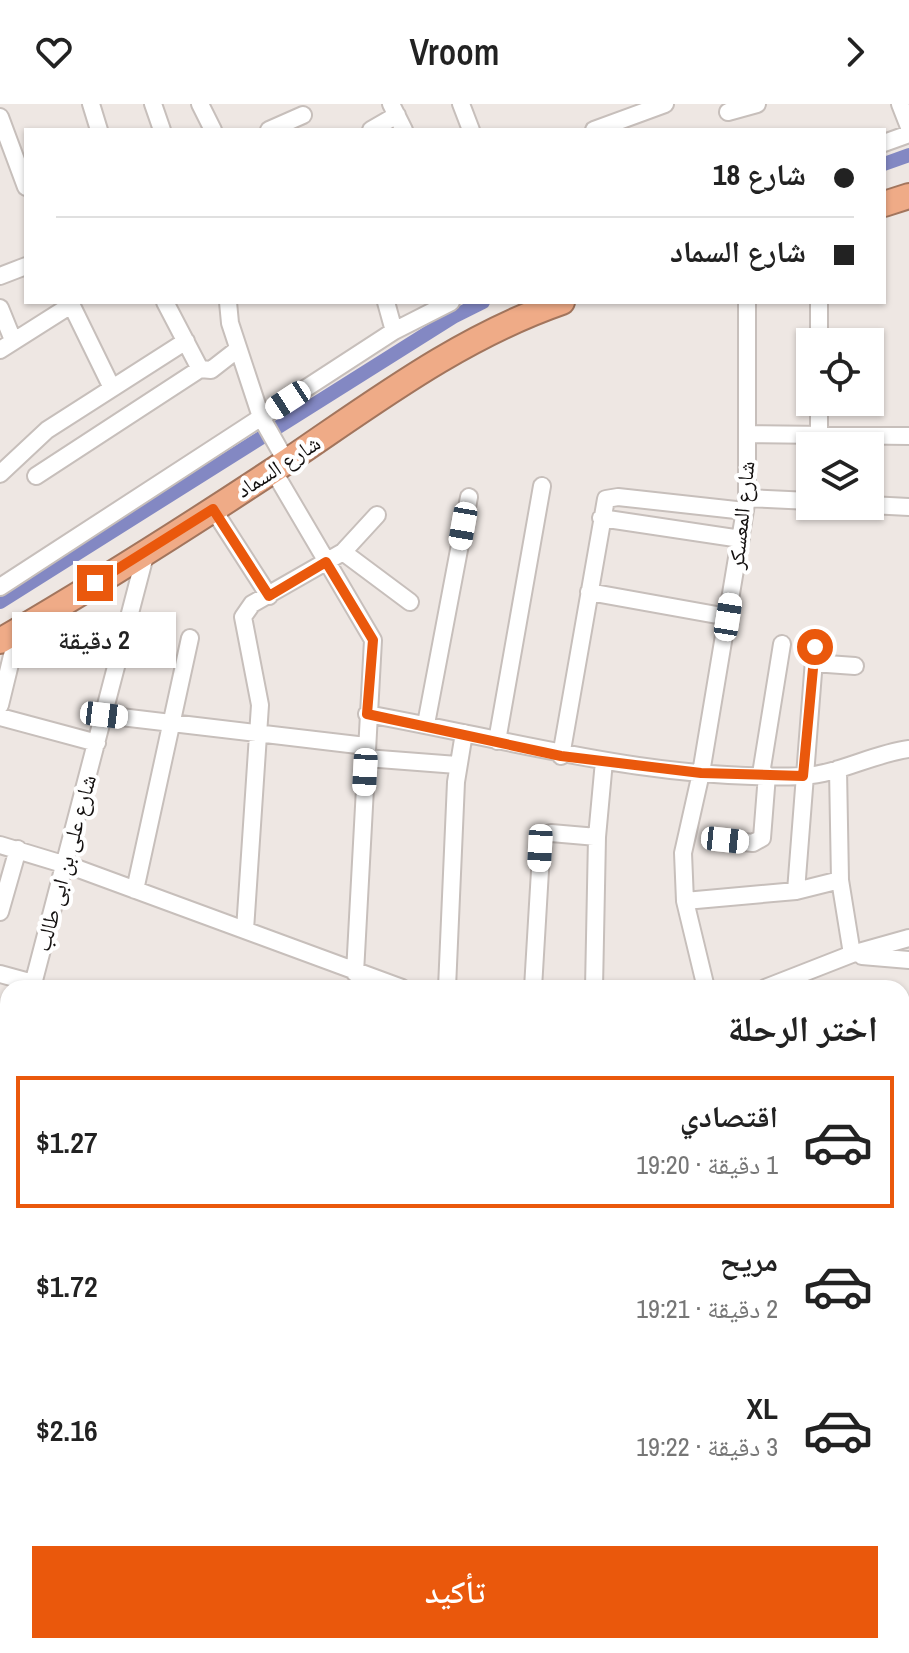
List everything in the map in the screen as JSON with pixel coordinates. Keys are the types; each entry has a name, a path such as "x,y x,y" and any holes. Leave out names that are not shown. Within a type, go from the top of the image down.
{"highway":[{"path":"886,203 909,196"},
{"name":"شارع السماد","path":"9,636 213,509 279,459 420,371 511,322 557,304"}],"street":[{"path":"91,104 98,128"},
{"path":"153,104 161,128"},
{"path":"200,104 212,128"},
{"path":"461,104 470,128"},
{"path":"599,128 665,104"},
{"path":"728,112 757,104"},
{"path":"900,104 909,127"},
{"path":"274,128 303,115"},
{"path":"375,128 397,116"},
{"path":"0,117 24,182"},
{"path":"886,142 909,134"},
{"path":"0,276 24,267"},
{"path":"0,308 7,345 70,304 112,388"},
{"path":"166,304 200,369"},
{"path":"228,304 238,349 279,459 326,562 373,640 355,973"},
{"path":"387,304 394,331"},
{"path":"0,587 264,422 394,331 447,304"},
{"name":"شارع المعسكر","path":"704,980 685,901 683,853 701,773 746,505 749,434 747,304"},
{"path":"819,304 819,328"},
{"path":"0,474 47,430 186,341"},
{"path":"36,476 200,369 211,370 238,349"},
{"path":"749,434 796,435"},
{"path":"884,436 909,436"},
{"path":"497,741 542,486"},
{"path":"426,724 469,497"},
{"path":"561,756 601,518 609,497 746,505 796,502"},
{"path":"884,506 909,507"},
{"path":"213,509 269,596"},
{"path":"245,930 260,735 257,679 242,625 245,611 343,552 377,515"},
{"path":"601,518 741,539"},
{"name":"شارع على بن ابى طالب","path":"33,980 146,552"},
{"path":"343,552 410,602"},
{"path":"589,592 728,617"},
{"path":"0,705 9,636"},
{"path":"135,890 190,638"},
{"path":"725,840 753,843 762,838 764,774 782,644"},
{"path":"796,891 814,655 855,666"},
{"path":"367,714 426,724 561,756 701,773 803,776 909,749"},
{"path":"104,715 457,765"},
{"path":"0,717 97,743"},
{"path":"447,980 457,765 464,733"},
{"path":"594,980 597,837 604,761"},
{"path":"838,769 840,880 852,954"},
{"path":"533,980 542,837 551,833 597,837"},
{"path":"0,845 135,890 377,980"},
{"path":"0,912 18,849"},
{"path":"685,901 796,891 840,880"},
{"path":"785,980 852,954 909,938"},
{"path":"852,954 909,960"}],"waterway":[{"path":"886,163 909,155"},
{"path":"0,602 453,317 479,304"}],"route":[{"path":"95,583 213,509 269,596 326,562 373,640 367,714 426,724 561,756 701,773 803,776 815,647"}]}
